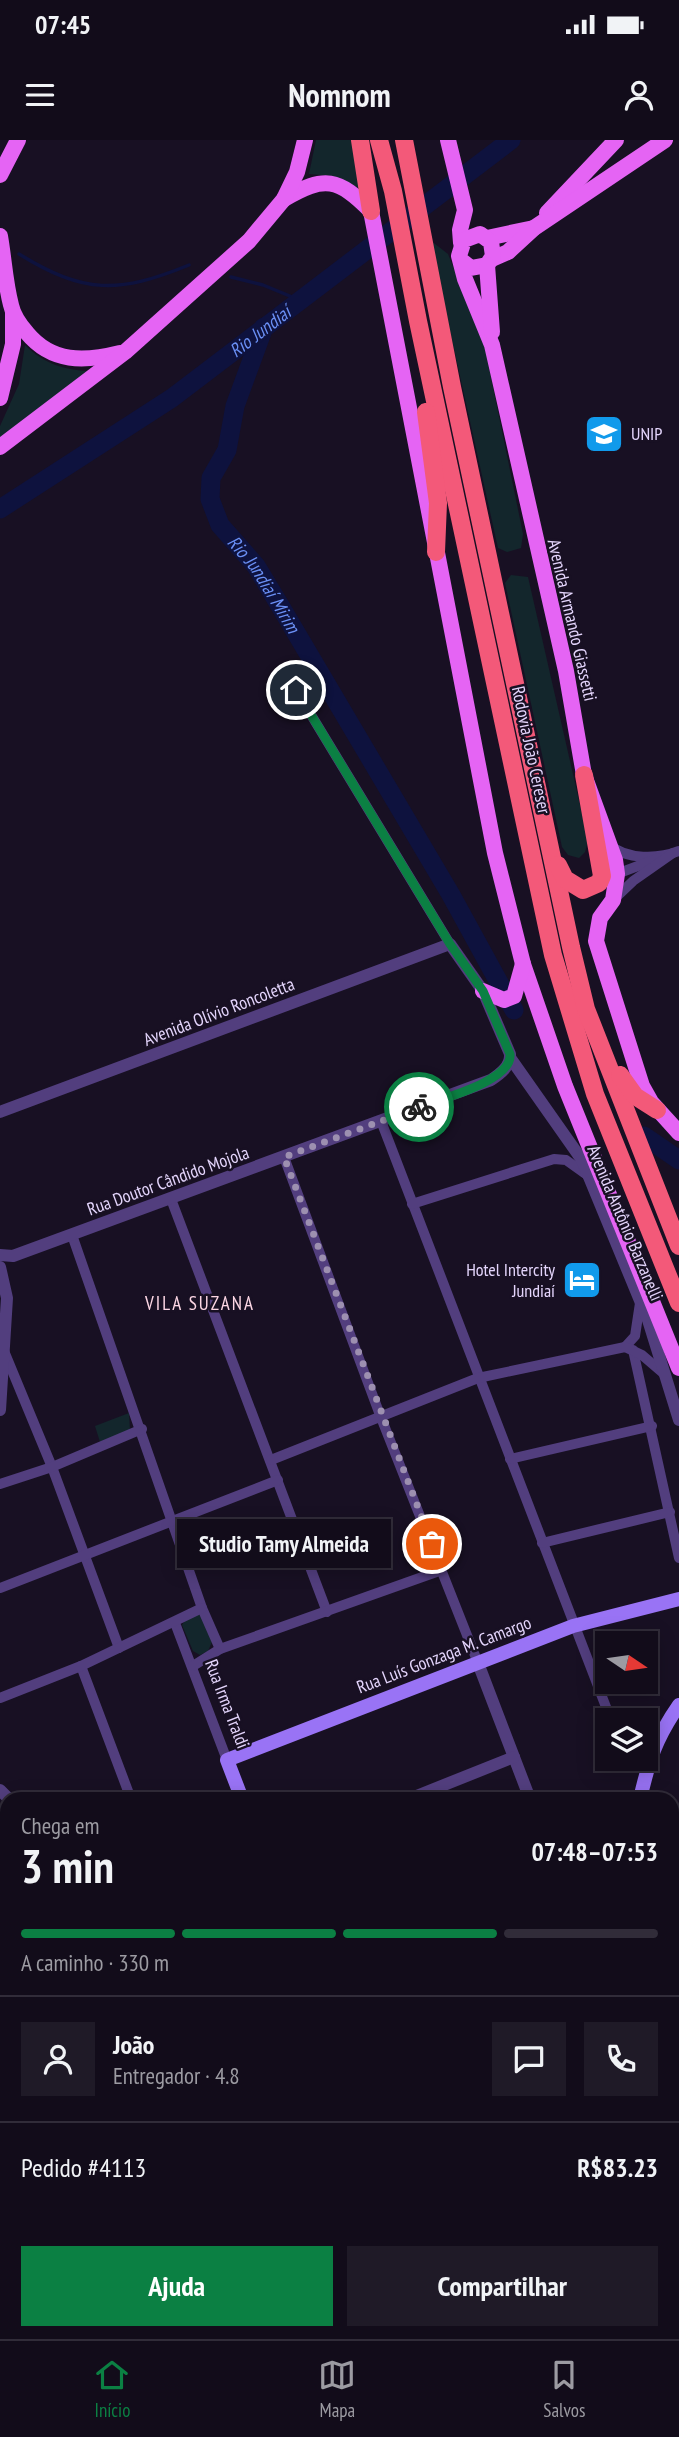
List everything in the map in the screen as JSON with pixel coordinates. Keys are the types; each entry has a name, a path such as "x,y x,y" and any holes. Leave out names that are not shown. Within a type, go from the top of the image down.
{"highway":[{"path":"360,140 371,211"},
{"name":"Rodovia João Cereser","path":"379,140 393,191 407,270 553,955 595,1094 679,1303"},
{"name":"Rodovia João Cereser","path":"404,140 427,264 586,1009 679,1246"},
{"path":"418,321 438,503 436,552"},
{"path":"544,821 555,858 565,879 573,887 583,890 591,888 610,875 584,775"},
{"path":"586,1009 624,1082 641,1102 657,1110"}],"main road":[{"path":"0,447 125,352 249,241 284,199 296,172 305,140"},
{"path":"448,140 464,208 492,246 489,262"},
{"path":"464,208 460,230 462,261 471,268 508,252 534,228 570,184 615,140"},
{"path":"615,140 614,158 623,164 633,162"},
{"path":"461,243 474,234 486,238 534,228 665,140"},
{"path":"0,175 10,148"},
{"path":"284,199 307,185 328,182 351,191 371,211 495,853 522,970 672,1371"},
{"path":"0,236 12,309 13,345 0,398"},
{"name":"Avenida Armando Giassetti","path":"462,261 465,279 492,345 566,671 584,775 609,843 613,900 600,918 596,941 637,1073 657,1110 679,1133"},
{"name":"Avenida Armando Giassetti","path":"489,262 492,345"},
{"path":"0,284 12,309 34,341 58,356 92,360 125,352"},
{"path":"489,994 504,1000 514,996 522,970"},
{"name":"Rua Luís Gonzaga M. Camargo","path":"228,1760 573,1626 679,1599"},
{"path":"658,1736 679,1705"},
{"name":"Rua Irma Traldi","path":"228,1760 239,1792"},
{"path":"641,1792 642,1771"}],"street":[{"path":"296,690 450,944 489,994 511,1059"},
{"path":"609,843 625,855 676,852"},
{"path":"610,875 676,852"},
{"path":"613,900 633,881 676,852"},
{"name":"Avenida Olívio Roncoletta","path":"0,1112 450,944"},
{"name":"Rua Doutor Cândido Mojola","path":"5,1281 7,1256 172,1199 491,1080 502,1073 511,1059"},
{"name":"Avenida Antônio Barzanelli","path":"511,1059 573,1146 587,1175 672,1371 679,1420"},
{"path":"381,1121 606,1708"},
{"path":"284,1157 380,1415 527,1792"},
{"path":"412,1204 554,1159 566,1160 587,1175"},
{"path":"172,1199 327,1612"},
{"path":"72,1235 142,1429 202,1608 220,1649"},
{"name":"Rua Doutor Cândido Mojola","path":"0,1267 7,1298 0,1410"},
{"path":"640,1302 635,1336 629,1349 652,1426 679,1558"},
{"path":"271,1460 478,1378 629,1349 672,1371"},
{"path":"4,1351 52,1467 119,1648"},
{"path":"510,1459 652,1426"},
{"path":"0,1484 52,1467 142,1429"},
{"path":"0,1588 278,1480"},
{"path":"542,1543 670,1512"},
{"path":"192,1666 220,1649 442,1570"},
{"path":"0,1698 80,1666 202,1608"},
{"name":"Rua Irma Traldi","path":"175,1623 228,1760"},
{"path":"80,1666 128,1792"},
{"path":"426,1792 514,1757"}],"shaded area":[{"path":"316,140 352,140 360,189 333,176 309,174"},
{"path":"430,240 448,254 484,343 523,534 521,548 507,552 498,548"},
{"path":"25,345 56,365 93,371 0,438 0,426 19,384"},
{"path":"511,575 528,577 588,840 585,852 579,858 568,855 562,847 505,583"},
{"path":"129,1413 130,1430 100,1442 95,1426"},
{"path":"201,1615 212,1642 208,1651 200,1655 193,1651 182,1625 187,1617"}],"waterway":[{"name":"Rio Jundiaí Mirim","path":"0,509 172,398 511,140"},
{"path":"19,254 63,277 102,285 142,281 189,265"},
{"name":"Rio Jundiaí","path":"231,277 263,285 302,301"},
{"name":"Rio Jundiaí Mirim","path":"264,327 235,406 227,450 211,478 210,499 220,525 256,566 282,609 451,895 514,1010"},
{"name":"Rio Jundiaí Mirim","path":"644,1136 679,1160"}],"way so far":[{"path":"419,1107 284,1157 380,1415 432,1544"}],"place":[{"name":"UNIP","path":"604,434"},
{"name":"Hotel Intercity Jundiaí","path":"582,1280"},
{"name":"Studio Tamy Almeida","path":"432,1544"}],"district":[{"name":"VILA SUZANA","path":"200,1303"}],"route":[{"path":"296,690 450,944 483,991 510,1054 511,1059 502,1073 491,1080 419,1107"}]}
